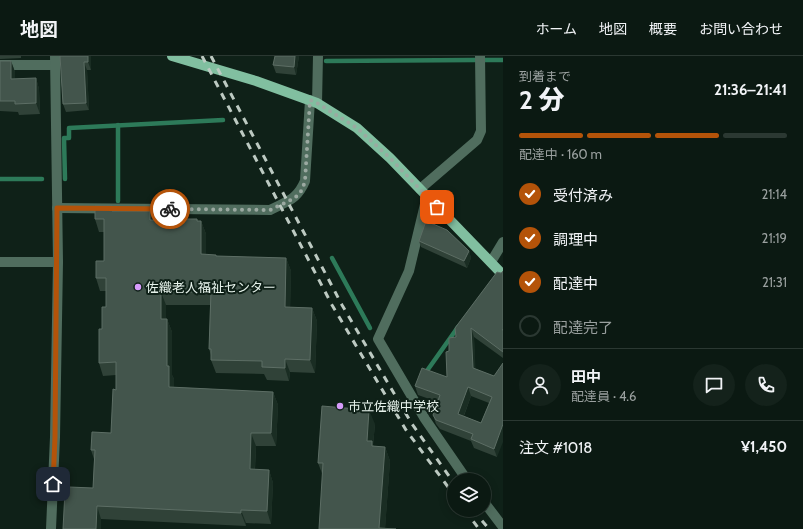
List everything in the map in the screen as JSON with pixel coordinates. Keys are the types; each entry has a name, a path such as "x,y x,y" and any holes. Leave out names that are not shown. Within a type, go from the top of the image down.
{"main road":[{"path":"172,56 256,81 314,102 357,128 390,158 503,275"}],"street":[{"path":"57,208 270,210 295,198 302,190 305,181 318,56"},
{"path":"462,473 425,419 378,339 409,271 423,193 477,140 481,131 480,56"},
{"path":"0,65 55,60 58,262 55,437 51,529"},
{"path":"491,262 503,242"},
{"path":"0,262 58,262"},
{"path":"491,511 503,527"}],"building":[{"path":"60,56 88,56 88,62 84,62 86,103 63,104"},
{"path":"275,56 295,56 294,67 273,65"},
{"path":"0,61 11,61 11,79 36,78 36,103 15,104 15,101 0,101"},
{"path":"95,206 112,206 112,211 150,211 150,220 181,221 181,219 197,219 197,221 201,221 201,254 216,256 286,258 285,307 312,308 310,360 285,359 285,368 262,367 262,361 211,360 211,349 209,349 211,292 161,292 161,319 167,319 167,366 169,366 169,387 273,392 271,433 251,433 250,469 269,470 267,511 241,510 241,513 97,506 96,529 63,529 65,491 69,491 69,487 93,488 95,450 91,450 92,432 111,433 113,389 116,390 116,362 99,363 99,329 102,329 102,307 106,307 106,278 96,278 96,261 104,261 104,219 95,219"},
{"path":"426,221 447,230 469,251 464,261 419,241"},
{"path":"503,271 503,352 471,328 473,368 494,376 503,363 503,424 494,449 471,439 473,434 436,420 433,415 440,395 415,386 422,368 447,377 446,352 449,351 449,338 456,337 455,328 497,272 501,273","holes":["468,387 492,397 481,423 458,414"]},
{"path":"322,406 369,410 367,441 372,441 372,446 385,447 379,528 396,529 319,529 323,463 318,463"}],"waterway":[{"path":"326,61 475,60"},
{"path":"485,60 503,60"},
{"path":"65,179 64,138 69,138 69,128 223,120"},
{"path":"118,125 118,201"},
{"path":"0,179 42,179"},
{"path":"332,258 370,328"},
{"path":"424,375 458,327"}],"railway":[{"path":"202,56 332,305 406,430 447,486"},
{"path":"211,56 342,305 412,424 447,473"},
{"path":"470,517 479,529"},
{"path":"479,517 489,529"}],"way so far":[{"path":"170,209 270,210 295,198 302,190 305,181 310,100 357,128 390,158 437,207"}],"place":[{"name":"佐織老人福祉センター","path":"138,287"},
{"name":"市立佐織中学校","path":"340,406"}],"route":[{"path":"53,484 58,262 57,208 170,209"}]}
